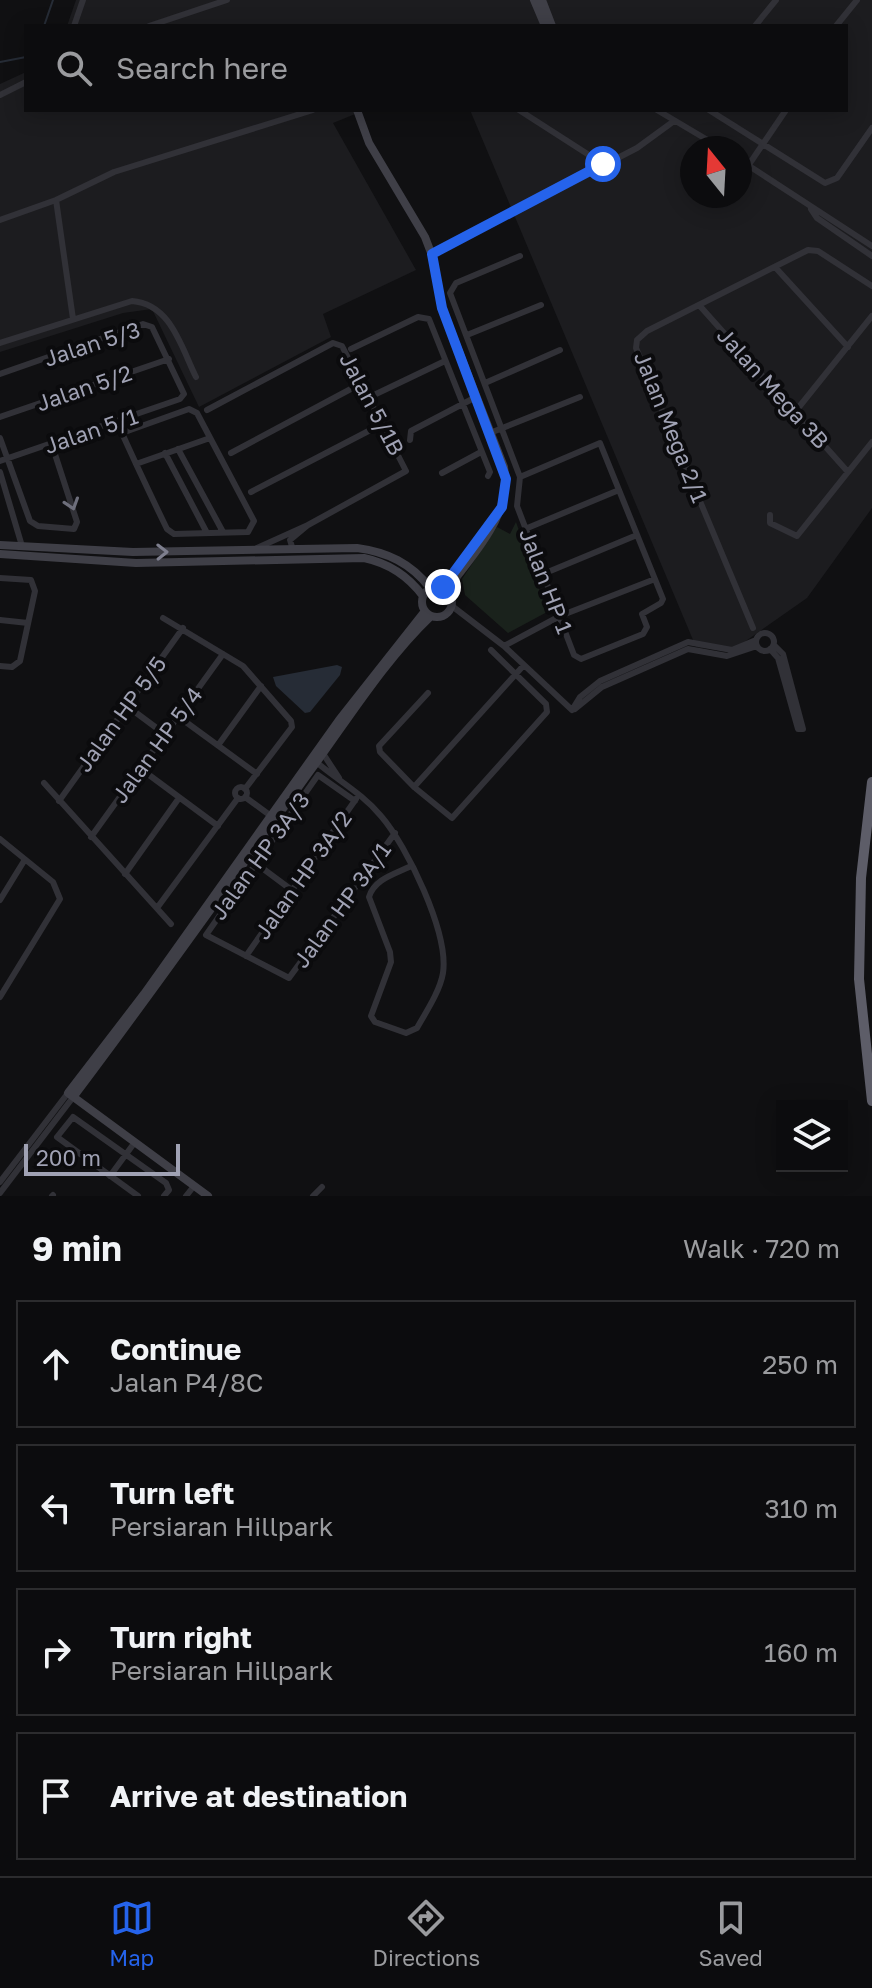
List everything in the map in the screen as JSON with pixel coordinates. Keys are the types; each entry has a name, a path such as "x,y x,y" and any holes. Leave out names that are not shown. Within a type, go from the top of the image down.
{"highway":[{"path":"872,782 861,878 859,979 872,1101"}],"street":[{"path":"75,24 83,0"},
{"path":"155,24 227,0"},
{"path":"534,0 546,24"},
{"path":"542,0 547,24"},
{"path":"757,24 776,0"},
{"path":"838,24 857,0"},
{"path":"0,95 24,83"},
{"path":"0,220 56,200 114,172 307,112"},
{"path":"357,112 369,143 432,254 442,308 506,479 502,507 445,588"},
{"path":"522,112 603,164"},
{"path":"660,112 700,136"},
{"path":"712,112 825,183 832,183 872,128"},
{"path":"752,160 785,112"},
{"path":"432,254 658,135 674,121"},
{"path":"752,169 872,246"},
{"path":"56,200 73,319"},
{"path":"811,209 817,218 872,256"},
{"name":"Jalan Mega 2/1","path":"753,628 636,348 640,335 808,250 818,251 872,286"},
{"name":"Jalan HP 1","path":"520,256 456,283 450,293 520,477 517,506 574,655 581,659 643,634 647,627 642,614 663,599 655,579"},
{"path":"775,267 848,347"},
{"path":"0,343 132,301 156,306 164,314 196,377"},
{"path":"467,335 541,305"},
{"name":"Jalan Mega 3B","path":"699,305 848,472"},
{"path":"795,412 872,316"},
{"path":"351,349 418,317 429,319 488,476"},
{"name":"Jalan 5/3","path":"0,374 143,324 152,327 182,384 184,394 180,399"},
{"name":"Jalan 5/1B","path":"207,410 333,343 342,346 406,471 308,525"},
{"path":"485,383 560,350"},
{"name":"Jalan 5/2","path":"0,417 169,359"},
{"path":"376,394 445,361"},
{"path":"231,453 362,383"},
{"path":"410,440 411,431 476,397"},
{"path":"490,433 580,397"},
{"name":"Jalan 5/1","path":"4,460 180,399"},
{"path":"117,422 136,464 167,529 174,534 248,532 254,521 197,413 189,409 122,433"},
{"path":"251,492 382,424"},
{"path":"0,438 4,460 30,521 38,526 74,529 77,522 52,445"},
{"path":"136,464 210,438"},
{"path":"770,515 770,523 792,536 801,532 872,442"},
{"path":"504,646 560,616 655,579 600,443 520,477"},
{"path":"178,449 223,532"},
{"path":"442,473 481,452"},
{"path":"165,453 207,533"},
{"path":"0,472 22,546"},
{"path":"525,529 619,490"},
{"path":"293,550 290,540 308,525"},
{"path":"250,555 308,525"},
{"path":"543,574 637,535"},
{"path":"0,545 133,552 238,551 250,555 376,561 412,582 423,596 428,614"},
{"path":"0,554 136,563 255,555 282,550 357,548 388,554 420,575 430,588"},
{"path":"133,552 136,563"},
{"path":"0,578 31,580 35,591 20,661 12,667 0,666"},
{"path":"423,596 430,588 445,588"},
{"path":"445,588 452,606 504,646 572,710 580,697 600,681 646,664 688,649 727,656 757,643"},
{"path":"428,614 446,614 452,606"},
{"path":"0,1182 149,998 272,817 428,614"},
{"path":"157,908 292,727 291,721 243,666 163,618"},
{"path":"0,620 28,623"},
{"name":"Jalan HP 5/5","path":"59,801 183,628"},
{"path":"757,643 759,635 768,633 772,647 778,658 798,729 803,729 783,654 772,647"},
{"path":"757,643 764,651 772,647"},
{"path":"428,693 379,746 380,752 414,787 452,818 548,709 491,650"},
{"name":"Jalan HP 5/4","path":"91,837 223,654"},
{"path":"414,787 524,665"},
{"path":"219,744 261,686"},
{"path":"127,706 166,735"},
{"path":"179,717 257,774"},
{"path":"321,751 357,798 395,833 411,866 437,927 444,957 443,976 417,1028 406,1033 375,1022 371,1016 391,962 369,897 382,880 411,866"},
{"path":"314,760 339,778"},
{"path":"141,769 218,826"},
{"name":"Jalan HP 3A/3","path":"206,935 254,862 318,775 357,798"},
{"path":"44,783 171,924"},
{"path":"243,795 272,817"},
{"path":"125,874 179,798"},
{"name":"Jalan HP 3A/2","path":"246,956 357,798"},
{"name":"Jalan HP 3A/1","path":"206,935 289,978 395,833"},
{"path":"0,839 53,882 60,899 0,997"},
{"path":"0,900 24,861"},
{"path":"254,862 293,891"},
{"path":"71,1094 208,1196"},
{"path":"0,1193 71,1094"},
{"path":"138,1196 57,1137 67,1120 73,1117 166,1183 169,1190 164,1196"},
{"path":"110,1176 135,1142"},
{"path":"187,1196 194,1186"},
{"path":"313,1196 322,1187"}],"shaded area":[{"path":"76,0 872,0 872,508 807,598 730,652 696,647 471,112 848,112 848,24 68,24"},
{"path":"24,73 24,112 360,112 333,123 416,270 323,314 331,337 199,407 152,309 123,313 0,352 0,84"},
{"path":"516,522 547,612 508,633 465,595 462,579 497,527 510,534"},
{"path":"337,665 342,667 340,675 310,712 305,713 276,686 273,677"}],"waterway":[{"path":"45,24 53,0"},
{"path":"0,62 24,57"}],"route":[{"path":"443,587 502,507 506,479 442,308 432,254 603,164"}]}
